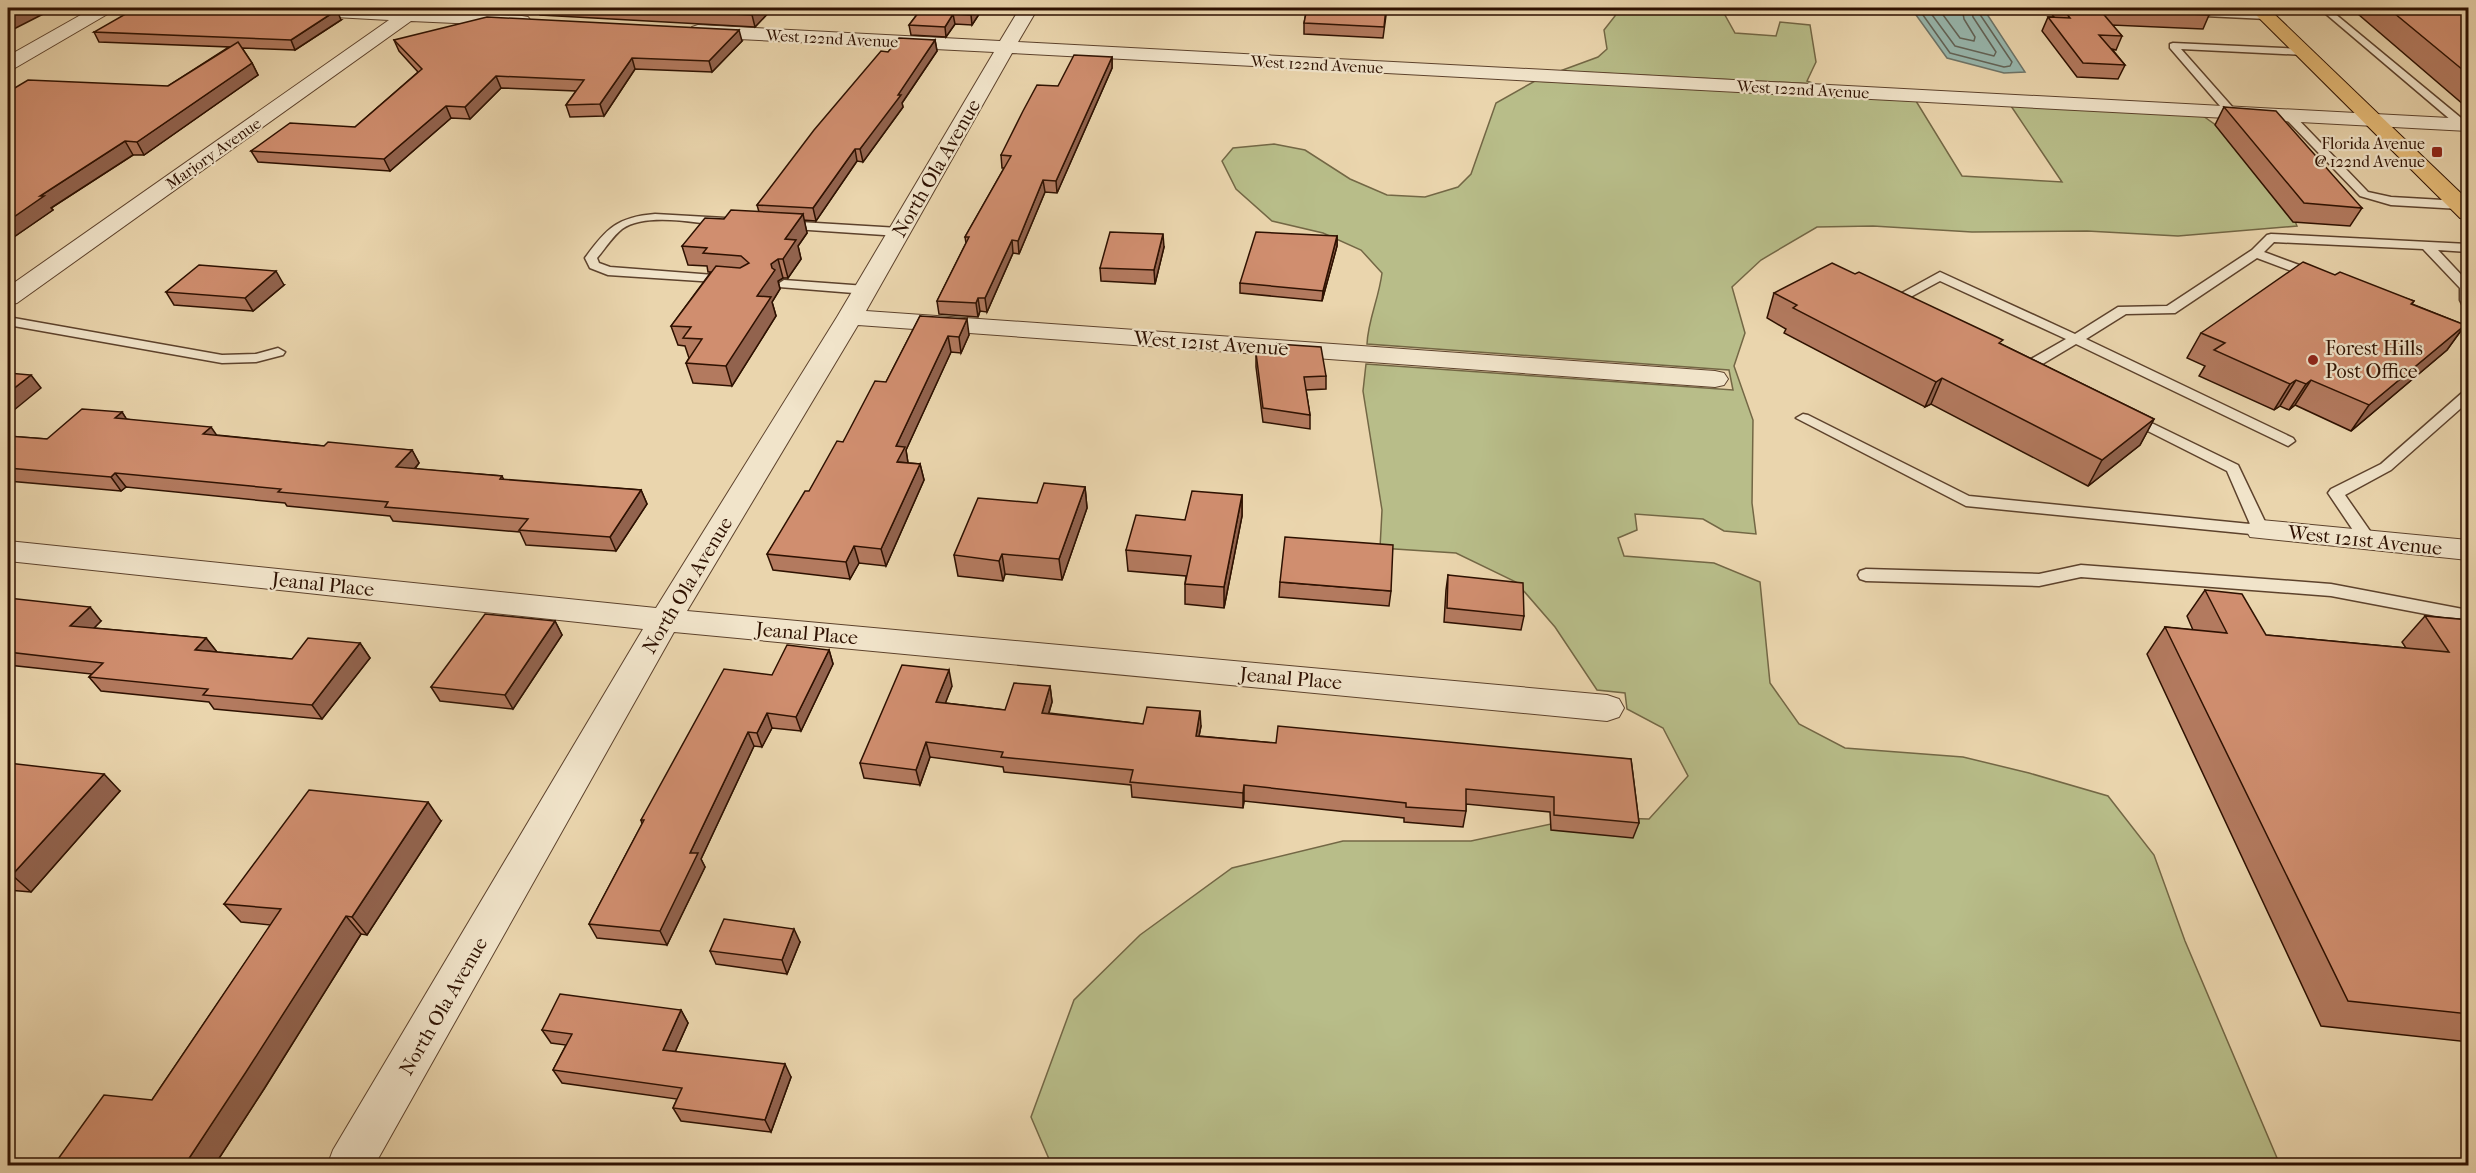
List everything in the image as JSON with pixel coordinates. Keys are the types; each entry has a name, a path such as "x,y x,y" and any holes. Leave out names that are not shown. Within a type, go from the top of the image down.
{"main road":[{"path":"2262,12 2464,209"}],"street":[{"path":"8,64 105,8"},
{"path":"262,8 413,11 537,22"},
{"name":"North Ola Avenue","path":"349,1166 665,620 850,317 1029,8"},
{"name":"Marjory Avenue","path":"8,298 413,11"},
{"name":"West 122nd Avenue","path":"679,30 2465,125"},
{"name":"West 121st Avenue","path":"850,317 1715,379"},
{"name":"West 121st Avenue","path":"2261,530 2469,550"},
{"name":"Jeanal Place","path":"8,551 665,620 1607,708"}],"lane":[{"path":"2323,8 2465,125"},
{"path":"2178,12 2262,12"},
{"path":"2231,112 2173,46 2304,52"},
{"path":"2288,115 2364,194 2391,201 2464,209"},
{"path":"735,222 654,218 632,220 618,226 591,258 594,265 608,271 735,280"},
{"path":"770,225 899,232"},
{"path":"2029,366 2123,310 2170,310 2256,253 2271,238 2469,248"},
{"path":"2427,246 2466,288 2466,300 2469,303"},
{"path":"2256,253 2322,278"},
{"path":"1916,310 1895,300 1940,276 2289,441"},
{"path":"784,284 866,290"},
{"path":"8,321 222,359 256,358 278,352"},
{"path":"2369,541 2336,494 2386,467 2469,395"},
{"path":"1803,418 1966,501 2261,530 2233,468 2115,409"},
{"path":"1866,575 2039,580 2081,571 2331,590 2469,616"}],"green space":[{"path":"1617,8 1721,8 1735,33 1776,36 1780,22 1810,25 1816,62 1807,81 1815,84 1560,71 1598,57 1607,49 1604,30 1615,16"},
{"path":"1535,81 1916,101 1962,176 2062,182 2011,106 2203,116 2251,150 2283,191 2297,226 2178,236 2087,231 1972,232 1873,226 1817,227 1761,260 1732,287 1745,333 1734,366 1753,420 1752,503 1756,534 1724,531 1703,519 1635,514 1637,530 1618,538 1624,556 1714,563 1760,582 1770,683 1799,724 1845,748 1963,757 2108,796 2154,855 2185,941 2280,1165 1052,1166 1031,1117 1074,1000 1140,935 1232,868 1343,841 1471,841 1584,817 1649,819 1688,776 1663,728 1627,709 1625,693 1597,690 1555,627 1516,582 1456,553 1380,548 1382,510 1363,391 1366,364 1733,390 1729,370 1367,344 1382,273 1361,250 1323,233 1272,221 1236,189 1222,161 1233,148 1274,144 1305,150 1350,179 1387,195 1425,197 1458,187 1471,174 1496,103"}],"water":[{"path":"1911,8 1983,8 2025,72 2004,73 1947,58"}],"building":[{"path":"8,8 28,8 8,18"},
{"path":"136,8 337,10 291,40 94,32"},
{"path":"606,8 760,8 752,15"},
{"path":"922,8 975,8 971,15 953,14 945,27 909,25"},
{"path":"1307,8 1386,8 1384,27 1304,23"},
{"path":"2062,8 2204,8 2209,15 2100,10 2122,36 2099,35 2125,65 2083,63 2048,17 2070,18"},
{"path":"2388,8 2469,8 2469,75"},
{"path":"487,17 739,30 709,61 632,58 600,104 566,105 584,80 496,76 465,107 446,106 384,159 251,151 290,123 355,127 422,69 394,40"},
{"path":"899,38 935,40 898,95 901,95 860,149 855,149 813,208 757,205 814,130 881,51 888,52"},
{"path":"238,42 252,63 137,142 125,141 40,196 44,196 8,221 8,92 28,80 168,86"},
{"path":"1074,55 1112,57 1056,181 1043,180 1018,241 1012,240 985,298 978,298 976,303 937,301 969,237 965,237 1011,156 1001,155 1037,85 1058,86"},
{"path":"2224,107 2276,111 2362,208 2304,203"},
{"path":"731,210 803,214 785,239 796,240 783,259 778,259 771,264 775,270 757,296 771,297 726,366 686,363 702,339 683,338 691,327 671,326 716,266 740,268 749,263 741,256 703,253 707,248 682,246 705,218 724,219"},
{"path":"1110,232 1163,234 1154,270 1100,268"},
{"path":"1256,232 1337,236 1323,291 1240,283"},
{"name":"Forest Hills Post Office","path":"2303,262 2335,275 2340,272 2414,301 2411,304 2465,325 2369,405 2311,380 2306,384 2296,380 2290,384 2214,350 2225,343 2201,333"},
{"path":"1832,263 1855,274 1859,272 2003,340 1999,343 2154,419 2102,460 1942,378 1936,382 1793,308 1797,305 1774,293"},
{"path":"199,265 276,271 245,298 166,292"},
{"path":"920,316 967,319 959,337 948,336 896,446 905,447 897,462 920,464 881,549 854,546 846,562 767,554 805,491 809,491 837,441 843,442 875,381 886,382"},
{"path":"1277,344 1321,347 1326,376 1304,377 1310,415 1263,408 1256,353 1278,352"},
{"path":"8,373 31,375 8,393"},
{"path":"82,409 122,412 115,418 211,427 203,434 324,446 328,442 412,450 396,467 502,476 500,479 641,490 610,537 519,530 528,519 385,507 388,502 278,492 281,489 115,473 111,477 8,468 8,436 47,439"},
{"path":"1044,483 1085,487 1059,559 1002,554 999,561 954,555 978,498 1037,503"},
{"path":"1192,491 1242,495 1224,587 1185,584 1191,556 1126,550 1136,515 1185,520"},
{"path":"1285,537 1393,545 1391,591 1280,582"},
{"path":"1448,575 1523,583 1524,616 1447,608"},
{"path":"2205,590 2242,594 2266,635 2449,652 2425,616 2469,620 2469,1014 2348,1001 2165,627 2227,633"},
{"path":"8,598 90,607 70,626 206,638 195,650 292,659 308,638 360,643 312,705 203,695 208,689 89,677 103,663 8,652"},
{"path":"485,614 555,621 505,695 431,687"},
{"path":"787,645 829,650 796,717 767,713 757,733 748,732 690,853 698,853 660,931 589,924 644,820 641,820 724,669 772,675"},
{"path":"902,665 949,670 936,702 1005,710 1014,683 1050,686 1042,713 1143,724 1147,707 1200,711 1196,736 1276,743 1278,726 1631,759 1639,823 1554,815 1554,797 1466,789 1466,811 1406,807 1406,803 1244,785 1243,793 1130,782 1133,770 1001,757 1003,752 926,742 916,770 860,763"},
{"path":"8,763 104,774 12,875 8,875"},
{"path":"309,790 428,802 352,917 346,916 184,1166 53,1166 104,1095 152,1100 281,909 224,904"},
{"path":"724,919 794,929 782,960 710,951"},
{"path":"560,994 681,1010 663,1050 785,1064 765,1120 673,1108 682,1088 553,1070 572,1034 542,1030"}],"place":[{"name":"Florida Avenue @ 122nd Avenue","path":"2437,152"},
{"name":"Forest Hills Post Office","path":"2313,360"}]}
